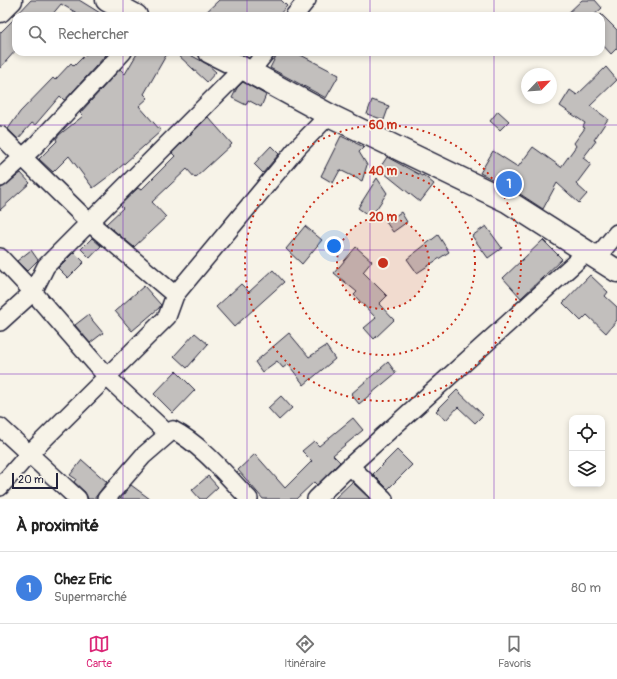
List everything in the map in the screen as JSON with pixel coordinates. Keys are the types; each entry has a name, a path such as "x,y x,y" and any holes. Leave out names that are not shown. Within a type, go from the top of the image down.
{"main road":[{"path":"0,11 11,0"},
{"path":"107,0 129,12"},
{"path":"218,56 329,114 507,201 617,271"}],"street":[{"path":"297,12 307,0"},
{"path":"0,178 24,157 119,56"},
{"path":"0,322 33,292 46,266 262,56"},
{"path":"0,487 28,455 167,317 175,295 298,147 329,114"},
{"path":"0,135 90,223 175,295"},
{"path":"316,499 350,466 617,233"},
{"path":"0,257 33,292 107,377 168,434"},
{"path":"0,427 28,455 78,499"},
{"path":"106,499 143,456 173,430 184,436 219,467 249,499"},
{"path":"350,466 384,499"}],"building":[{"path":"31,0 79,0 98,12 75,12 61,4 54,12 20,12"},
{"path":"219,0 281,0 287,6 282,12 206,12"},
{"path":"582,0 595,0 602,8 598,12 569,12"},
{"path":"605,18 617,30 617,48 611,54 605,47"},
{"path":"12,21 12,54 0,68 0,33"},
{"path":"84,56 105,56 66,99 64,100 60,96 35,125 32,123 18,139 8,129 20,112 53,78 55,80 71,63 74,66"},
{"path":"136,56 166,56 144,94 148,98 139,106 161,131 117,170 93,188 69,156 53,172 39,159 57,141 56,139 59,135 83,116 80,113 120,69 125,74"},
{"path":"179,56 192,56 207,64 216,72 207,82"},
{"path":"276,56 303,56 339,75 326,98 270,68"},
{"path":"606,67 617,80 590,106 608,119 594,140 596,141 583,158 591,164 576,184 587,194 579,203 557,183 543,209 514,190 480,173 493,151 518,167 533,147 561,167 576,146 574,143 585,128 583,127 585,123 560,106 570,90 577,95"},
{"path":"243,82 266,95 261,107 248,100 246,105 232,98 237,88"},
{"path":"372,100 389,106 384,120 367,114"},
{"path":"498,111 509,121 500,130 490,121"},
{"path":"208,117 232,144 195,178 187,169 152,202 166,217 134,247 106,224 123,208 120,205 138,188 141,190 175,156 172,153"},
{"path":"341,136 364,147 359,152 367,165 362,181 340,170 333,183 321,176"},
{"path":"271,146 279,154 263,173 254,164"},
{"path":"387,157 422,176 423,175 434,184 420,202 379,169"},
{"path":"21,173 30,183 0,210 0,189"},
{"path":"377,178 387,193 371,217 358,208"},
{"path":"401,212 407,222 393,232 386,222"},
{"path":"305,226 322,240 302,264 286,249"},
{"path":"486,226 502,248 488,258 472,236"},
{"path":"438,235 449,252 417,273 407,259"},
{"path":"92,238 101,246 90,258 81,249"},
{"path":"543,240 562,259 521,298 503,278"},
{"path":"356,247 372,261 363,272 387,296 379,304 394,320 374,339 364,328 376,318 354,295 357,292 334,273"},
{"path":"31,250 38,260 27,271 17,261"},
{"path":"74,252 84,262 68,278 58,268"},
{"path":"273,270 284,282 234,327 216,307 241,284 249,292"},
{"path":"590,275 608,292 605,296 617,307 617,320 606,333 587,315 581,321 563,303"},
{"path":"144,286 161,305 132,331 115,311"},
{"path":"88,315 103,333 90,343 75,325"},
{"path":"195,333 208,344 187,368 174,356"},
{"path":"289,333 309,357 326,346 335,359 304,385 288,364 283,368 277,361 262,372 255,362"},
{"path":"388,362 396,373 359,404 351,394"},
{"path":"176,371 195,390 173,413 154,394"},
{"path":"457,390 483,415 475,423 458,407 446,420 436,411"},
{"path":"281,396 292,408 279,420 268,408"},
{"path":"353,418 363,430 333,455 340,462 317,485 314,482 296,499 263,499 238,470 255,454 285,488 312,461 302,451 314,441 319,446"},
{"path":"397,450 412,465 388,489 373,474"},
{"path":"82,460 107,482 94,499 88,499 85,492 74,482 76,479 70,475"},
{"path":"208,476 218,487 205,499 200,499 192,490"},
{"path":"352,482 370,499 334,499"},
{"path":"131,485 150,499 120,499"}],"place":[{"name":"Chez Eric","path":"509,184"}]}
